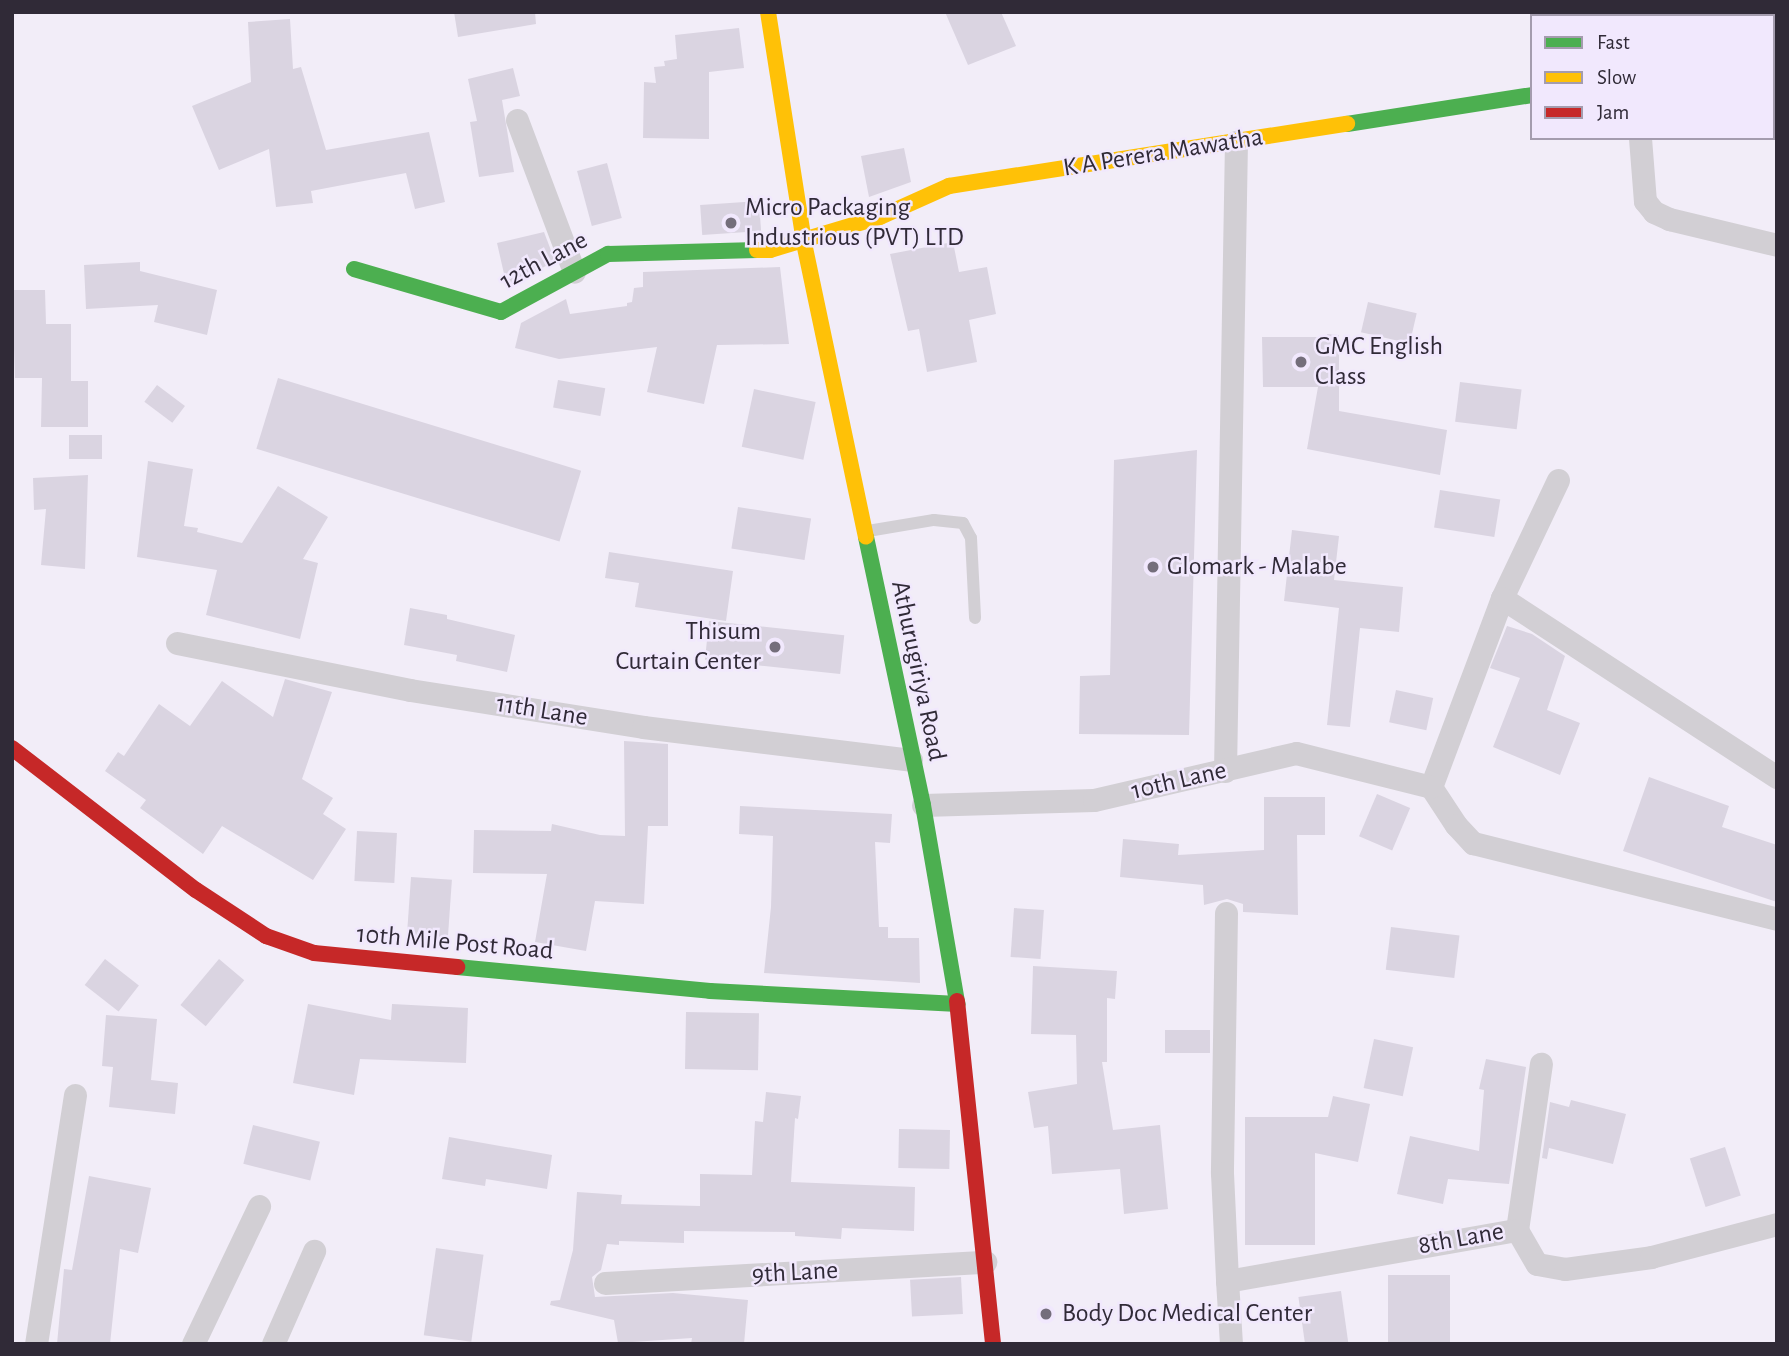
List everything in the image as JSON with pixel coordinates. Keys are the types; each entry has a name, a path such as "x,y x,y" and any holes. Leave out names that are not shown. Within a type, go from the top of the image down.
{"street":[{"name":"Athurugiriya Road","path":"768,12 804,243 923,804 958,1004 993,1344"},
{"name":"K A Perera Mawatha","path":"804,243 880,217 949,186 1530,95"},
{"path":"517,120 574,272"},
{"path":"1640,140 1645,201 1654,212 1669,219 1777,246"},
{"path":"1225,771 1236,142"},
{"name":"12th Lane","path":"354,269 501,312 608,254 770,250 804,243"},
{"path":"1558,481 1502,598 1431,787 1455,825 1473,843 1777,919"},
{"path":"1502,598 1777,777"},
{"name":"11th Lane","path":"177,643 410,690 629,725 912,760"},
{"name":"10th Mile Post Road","path":"12,748 196,890 266,936 314,953 710,991 958,1004"},
{"name":"10th Lane","path":"923,804 1094,800 1296,753 1431,787"},
{"path":"1226,913 1222,1173 1231,1344"},
{"path":"1517,1230 1541,1064"},
{"path":"36,1344 75,1095"},
{"path":"193,1344 259,1206"},
{"name":"8th Lane","path":"1227,1281 1517,1230 1537,1264 1565,1269 1651,1256 1777,1224"},
{"path":"273,1344 314,1251"},
{"name":"9th Lane","path":"605,1283 985,1262"}],"lane":[{"path":"864,532 934,520 963,523 971,538 975,618"}],"building":[{"path":"454,12 535,12 536,24 458,37"},
{"path":"945,12 1001,12 1016,46 968,65"},
{"path":"290,19 293,69 301,67 326,150 429,132 445,202 415,209 406,173 311,191 313,203 276,207 269,149 219,170 192,106 251,82 248,22"},
{"path":"739,28 744,68 709,72 709,139 643,138 644,82 656,83 654,67 665,66 664,61 677,59 675,35"},
{"path":"513,68 520,96 502,100 514,172 479,177 470,122 477,121 468,79"},
{"path":"904,148 911,182 869,197 861,156"},
{"path":"607,163 622,218 592,226 577,171"},
{"name":"Micro Packaging Industrious (PVT) LTD","path":"759,201 761,231 702,235 700,205"},
{"path":"544,232 555,261 507,287 497,243"},
{"path":"953,242 959,272 987,267 996,314 969,320 977,362 927,372 919,329 908,331 890,254"},
{"path":"140,262 140,271 217,290 207,335 154,322 158,305 86,309 84,265"},
{"path":"780,267 789,344 717,345 704,404 647,392 657,347 559,359 515,348 521,323 566,299 570,314 627,306 627,303 632,302 634,288 643,287 643,272"},
{"path":"12,290 45,290 46,324 71,324 71,381 88,381 88,427 41,427 42,378 15,378"},
{"path":"1368,302 1417,313 1410,343 1361,332"},
{"path":"1327,334 1339,335 1339,411 1447,430 1440,475 1307,449 1318,387 1263,387 1262,337 1327,337"},
{"path":"278,378 581,471 560,541 256,449"},
{"path":"558,380 605,388 600,416 553,408"},
{"path":"1460,382 1522,390 1517,429 1455,422"},
{"path":"157,385 185,406 172,423 144,402"},
{"path":"754,389 816,402 803,460 742,447"},
{"path":"69,435 102,435 102,459 69,459"},
{"name":"Glomark - Malabe","path":"1197,450 1189,735 1079,734 1080,676 1110,675 1114,460"},
{"path":"148,461 193,469 184,526 198,528 197,532 242,543 278,486 328,517 303,559 318,563 300,639 206,615 217,570 137,557"},
{"path":"88,475 85,569 41,565 46,509 34,510 33,478"},
{"path":"1440,490 1500,500 1494,537 1434,528"},
{"path":"738,507 811,519 805,560 731,548"},
{"path":"1292,530 1339,536 1334,580 1403,587 1399,632 1360,628 1350,727 1327,725 1339,608 1284,601"},
{"path":"609,552 733,571 726,621 635,607 639,583 605,578"},
{"path":"410,608 447,615 447,619 515,635 507,672 456,661 457,655 404,645"},
{"name":"Thisum Curtain Center","path":"709,621 844,635 840,674 705,660"},
{"path":"1507,626 1532,634 1565,656 1547,710 1580,723 1560,775 1493,747 1520,678 1490,668"},
{"path":"285,679 332,692 302,779 333,798 323,814 346,829 313,880 222,826 203,854 140,808 146,800 105,771 118,752 124,756 159,704 190,726 222,681 273,717"},
{"path":"1396,690 1433,698 1426,730 1389,722"},
{"path":"624,741 668,744 668,826 648,826 644,904 595,901 586,951 535,942 547,874 473,873 474,830 551,831 552,824 600,835 625,836"},
{"path":"1649,777 1729,806 1722,827 1777,845 1777,902 1623,851"},
{"path":"1377,794 1410,808 1392,850 1359,836"},
{"path":"1264,797 1325,797 1325,835 1297,835 1298,915 1243,912 1243,904 1227,899 1204,905 1203,885 1120,877 1123,839 1179,844 1178,855 1264,850"},
{"path":"740,806 892,814 890,843 875,842 879,927 888,927 888,938 919,938 920,983 764,973 771,907 773,836 739,834"},
{"path":"357,831 397,833 394,883 354,881"},
{"path":"411,877 452,880 447,946 406,943"},
{"path":"1014,908 1044,910 1041,959 1011,957"},
{"path":"1391,927 1459,935 1454,978 1386,970"},
{"path":"105,959 139,985 119,1011 85,985"},
{"path":"219,959 244,980 206,1026 180,1005"},
{"path":"1033,966 1117,971 1115,999 1107,998 1107,1062 1102,1062 1113,1130 1160,1125 1168,1209 1124,1214 1120,1169 1052,1174 1048,1126 1034,1128 1028,1092 1077,1084 1076,1035 1031,1034"},
{"path":"308,1004 391,1020 392,1004 468,1008 466,1063 360,1059 354,1095 293,1083"},
{"path":"686,1012 759,1013 758,1070 685,1069"},
{"path":"106,1015 157,1019 151,1080 178,1083 175,1114 109,1107 113,1067 102,1066"},
{"path":"1165,1030 1210,1030 1210,1053 1165,1053"},
{"path":"1374,1039 1413,1047 1403,1096 1364,1088"},
{"path":"1486,1059 1526,1067 1509,1184 1448,1179 1443,1204 1397,1194 1410,1136 1479,1151 1484,1090 1479,1089"},
{"path":"766,1092 801,1096 798,1119 795,1118 791,1182 915,1187 914,1231 842,1228 841,1239 795,1236 795,1232 684,1231 684,1243 619,1241 619,1245 607,1244 601,1270 592,1277 595,1297 673,1293 748,1300 744,1344 691,1344 692,1338 618,1343 614,1320 550,1305 551,1301 560,1300 573,1250 577,1192 622,1195 621,1204 700,1206 700,1174 752,1175 755,1121 763,1122"},
{"path":"1333,1096 1370,1104 1358,1162 1315,1153 1315,1245 1245,1245 1245,1117 1328,1117"},
{"path":"1571,1100 1626,1114 1613,1164 1549,1148 1547,1159 1542,1158 1550,1102 1569,1107"},
{"path":"253,1125 320,1142 310,1181 243,1164"},
{"path":"899,1129 950,1130 949,1169 898,1168"},
{"path":"449,1137 552,1155 547,1189 486,1179 485,1186 442,1179"},
{"path":"1725,1147 1741,1196 1706,1207 1690,1158"},
{"path":"89,1176 151,1188 138,1253 120,1249 110,1344 57,1344 64,1269 72,1270"},
{"path":"436,1248 484,1255 471,1342 424,1335"},
{"path":"1388,1275 1450,1275 1450,1344 1388,1344"},
{"path":"961,1277 963,1314 912,1317 910,1280"},
{"path":"1341,1291 1348,1343 1305,1344 1298,1297"}],"traffic: fast":[{"path":"1347,124 1530,95"},
{"path":"354,269 501,312 608,254 757,250"},
{"path":"866,537 923,805 957,1001"},
{"path":"457,967 710,991 958,1004"}],"traffic: slow":[{"path":"768,12 804,243 866,537"},
{"path":"757,250 770,250 880,217 949,186 1347,124"}],"traffic: jam":[{"path":"12,748 196,890 266,936 314,953 457,967"},
{"path":"957,1001 993,1344"}],"place":[{"name":"Micro Packaging Industrious (PVT) LTD","path":"731,223"},
{"name":"GMC English Class","path":"1301,362"},
{"name":"Glomark - Malabe","path":"1153,567"},
{"name":"Thisum Curtain Center","path":"775,647"},
{"name":"Body Doc Medical Center","path":"1046,1314"}]}
